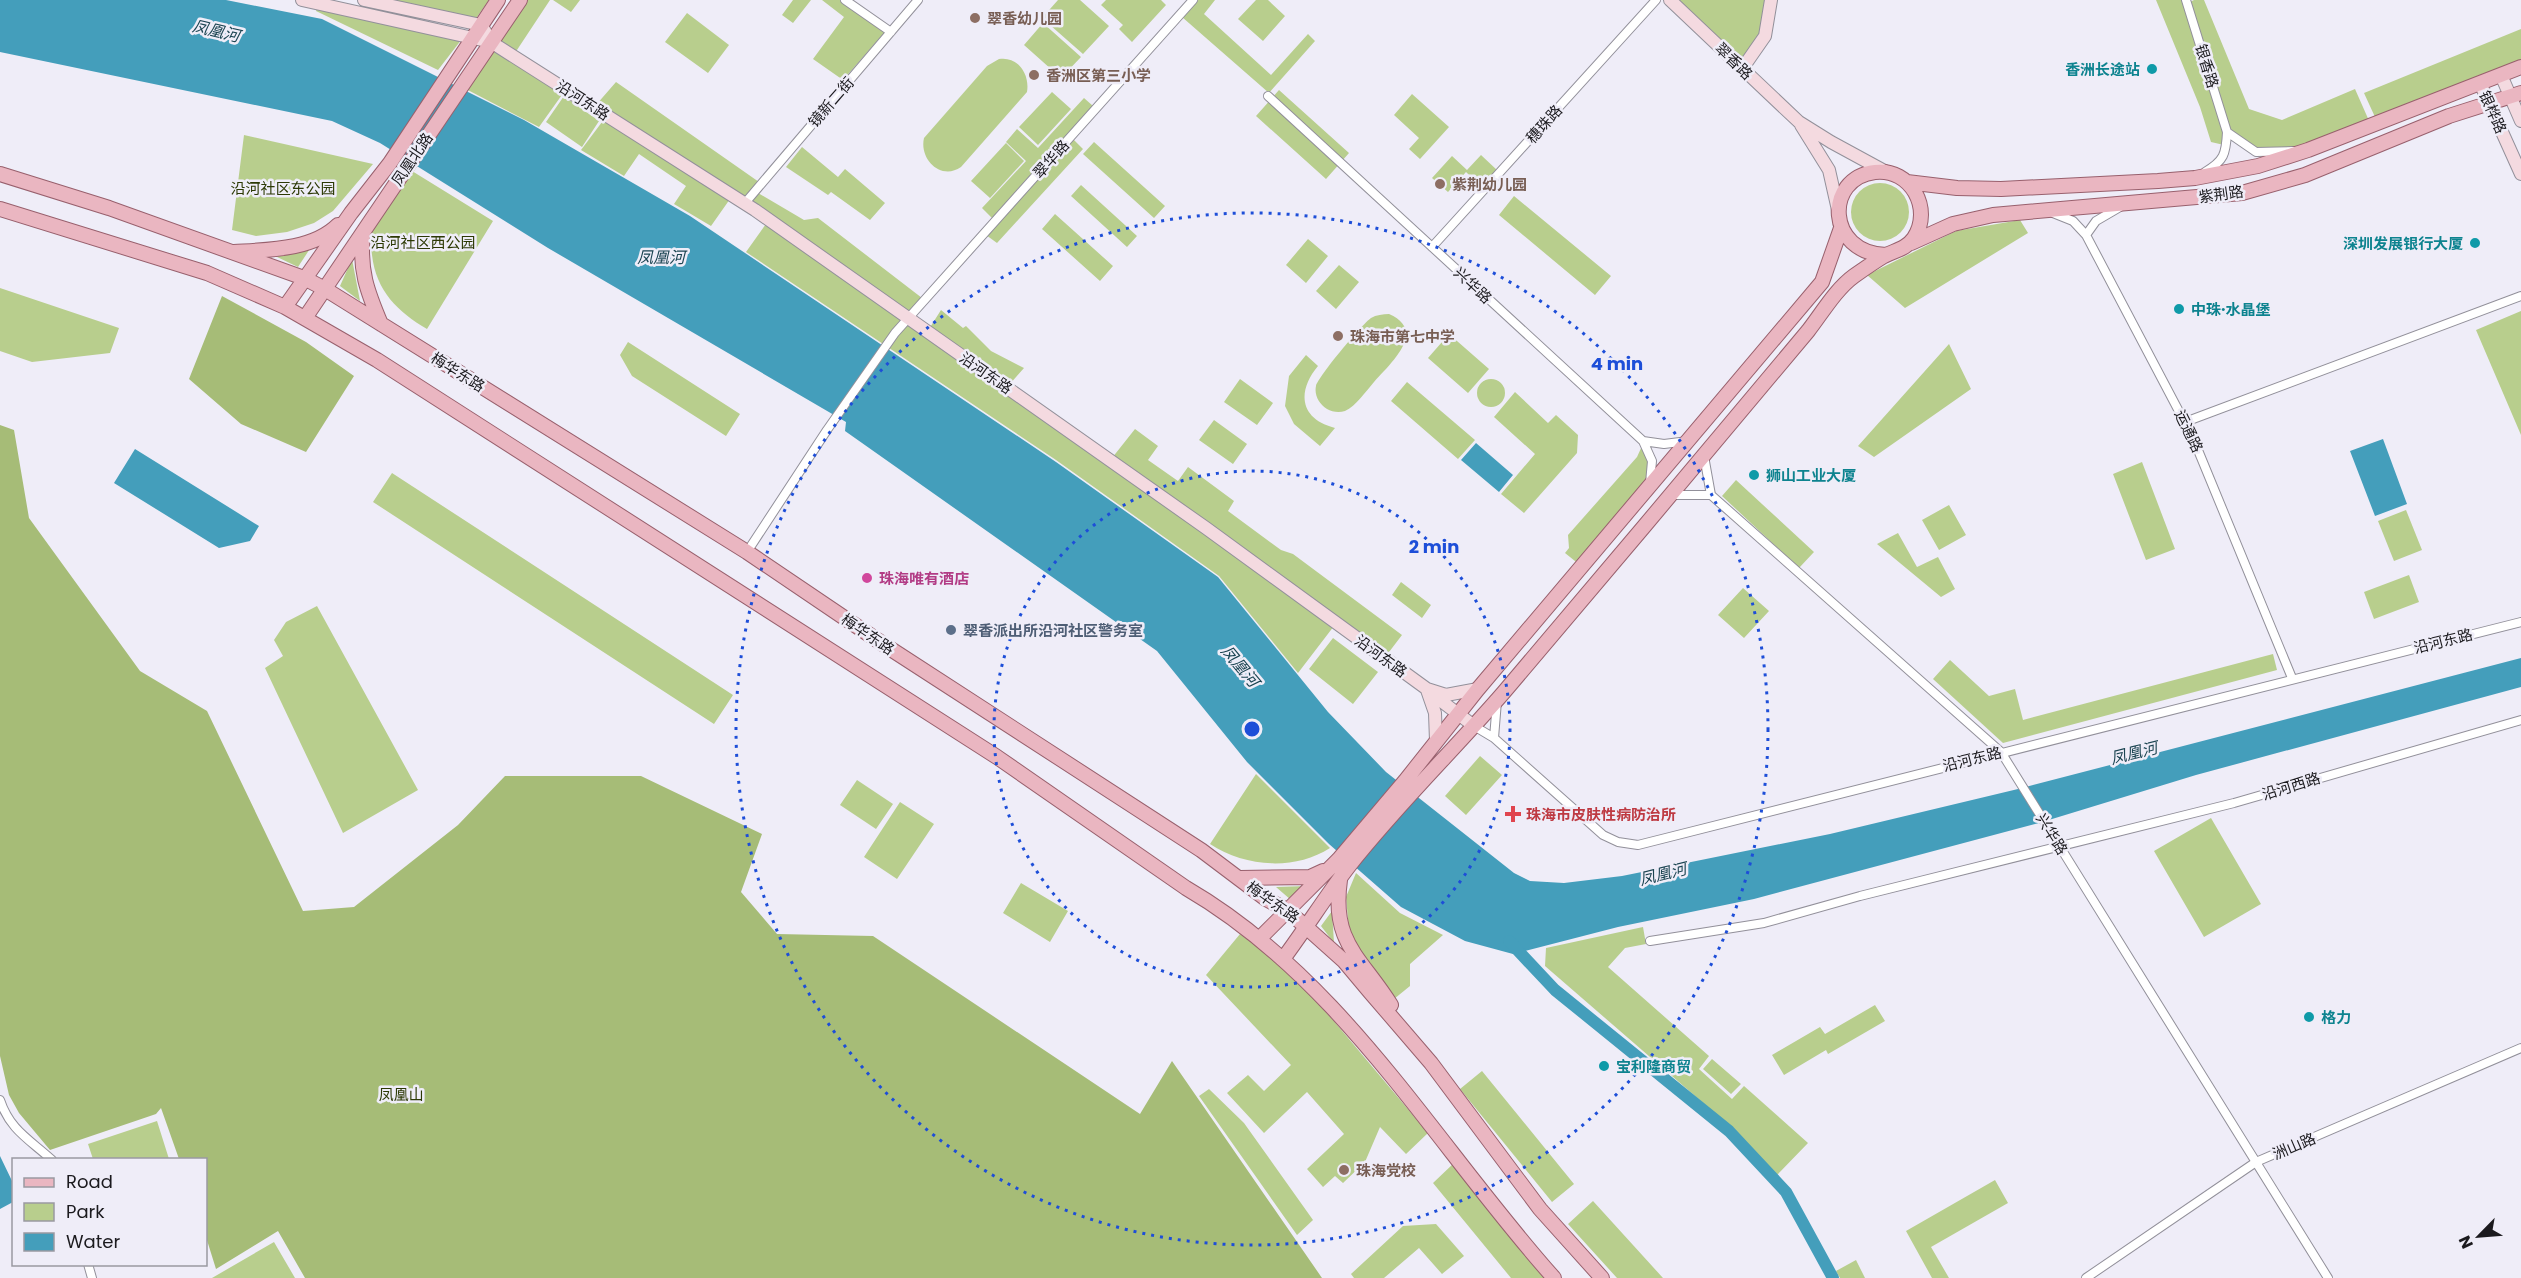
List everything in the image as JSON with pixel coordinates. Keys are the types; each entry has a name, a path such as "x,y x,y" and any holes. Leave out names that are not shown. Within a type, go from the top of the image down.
{"main road":[{"name":"凤凰北路","path":"285,307 351,213 395,156 498,0"},
{"name":"凤凰北路","path":"305,318 520,0"},
{"name":"紫荆路","path":"1907,182 1957,188 2001,189 2195,178 2259,166 2308,150 2521,67"},
{"name":"紫荆路","path":"1910,243 1953,224 1993,215 2242,193 2305,175 2449,116 2516,95"},
{"path":"1283,958 1308,927 1343,868 1411,785 1473,726 1497,699 1704,456 1851,278 1886,255 1899,251 1910,243 1918,232 1922,219 1918,199 1907,182 1890,173 1869,174 1850,184 1842,196 1839,210 1841,228 1847,239 1857,247 1872,255 1886,255"},
{"name":"梅华东路","path":"0,174 109,208 304,278 325,289 747,552 883,644 1196,847 1266,899 1287,910 1344,961 1431,1063 1540,1209 1602,1278"},
{"path":"0,209 207,273 305,318 378,360 997,757 1186,888 1218,907 1283,958 1339,1013 1554,1278"},
{"path":"228,252 277,249 307,243 333,230 351,213"},
{"path":"1411,785 1436,741 1478,689 1822,282 1841,228"},
{"path":"364,229 361,255 363,278 382,326"},
{"path":"1240,878 1310,877 1328,869 1343,868"},
{"path":"1343,868 1338,897 1343,936 1384,994 1410,1041"},
{"path":"1259,939 1328,869"}],"street":[{"name":"沿河东路","path":"302,0 491,42 744,203 1206,528 1427,689 1446,695 1478,689"},
{"path":"364,0 482,24 491,42"},
{"path":"845,0 891,32"},
{"name":"镜新二街","path":"744,203 918,0"},
{"name":"翠华路","path":"747,552 827,430 895,333 1192,0"},
{"name":"穗珠路","path":"1432,247 1656,0"},
{"name":"翠香路","path":"1670,0 1798,122"},
{"path":"1742,69 1765,36 1771,0"},
{"name":"银香路","path":"2186,0 2228,132"},
{"name":"银桦路","path":"2501,75 2516,95 2521,121"},
{"name":"银桦路","path":"2480,83 2521,174"},
{"name":"兴华路","path":"1269,96 1643,441"},
{"path":"1798,122 1890,173"},
{"path":"1798,122 1829,170 1839,210"},
{"path":"2195,178 2218,165 2226,149 2228,132 2256,152 2308,150"},
{"path":"2086,235 2096,221 2123,204"},
{"name":"运通路","path":"2048,211 2073,221 2086,235 2185,422 2292,678"},
{"path":"2185,422 2521,296"},
{"path":"1643,441 1664,444 1689,441"},
{"path":"1643,441 1652,460 1649,488"},
{"path":"1671,495 1711,495 1704,456"},
{"name":"兴华路","path":"1711,495 2001,752 2328,1278"},
{"name":"沿河东路","path":"1473,726 1494,738 1603,835 1618,842 1638,845 2521,622"},
{"path":"1427,689 1473,726"},
{"path":"1427,689 1435,713 1436,741"},
{"path":"1494,738 1497,699"},
{"name":"沿河西路","path":"1650,941 1764,923 2059,845 2234,803 2521,720"},
{"name":"洲山路","path":"2086,1278 2256,1162 2521,1048"},
{"path":"0,1101 9,1122 15,1129 50,1158"}],"green space":[{"path":"319,0 465,35 438,70 316,11"},
{"path":"377,0 489,0 472,24"},
{"path":"523,0 550,0 515,53 495,40"},
{"path":"553,0 580,0 571,12"},
{"path":"793,0 811,0 793,23 782,15"},
{"path":"822,0 840,0 885,32 843,80 813,59 844,17"},
{"path":"1058,0 1080,0 1109,26 1083,54 1042,18"},
{"path":"1106,0 1161,0 1166,5 1132,42 1119,29 1123,25 1101,5"},
{"path":"1198,0 1215,0 1204,14 1271,75 1308,34 1315,41 1269,93 1182,17"},
{"path":"1256,0 1268,0 1285,16 1263,41 1238,19"},
{"path":"1675,0 1767,0 1761,33 1740,63"},
{"path":"2156,0 2183,0 2225,133 2224,145 2211,142 2200,107"},
{"path":"2204,0 2249,109 2282,120 2355,89 2370,123 2307,147 2257,149 2230,130 2190,2"},
{"path":"687,13 729,45 708,73 665,42"},
{"path":"1043,23 1081,57 1061,78 1024,45"},
{"path":"2521,29 2521,60 2375,117 2364,93"},
{"path":"492,45 564,92 539,127 462,87"},
{"path":"999,59 1012,60 1017,63 1027,79 1027,92 961,167 953,171 939,170 928,160 923,146 924,138 987,66"},
{"path":"616,82 759,182 744,199 596,105"},
{"path":"1279,90 1349,153 1326,179 1256,116"},
{"path":"1052,92 1071,109 1038,145 1019,127"},
{"path":"1412,94 1449,127 1420,159 1409,149 1419,138 1394,115"},
{"path":"564,96 599,121 582,147 546,122"},
{"path":"1084,98 1093,106 992,218 982,208 1026,161 1006,142 1017,129 1038,148"},
{"path":"605,118 730,199 711,226 674,204 686,186 639,154 624,176 581,150"},
{"name":"沿河社区东公园","path":"244,135 373,164 333,211 314,223 287,232 256,236 232,230"},
{"path":"1073,139 1083,149 997,243 986,235"},
{"path":"1094,142 1165,206 1154,218 1083,154"},
{"path":"1006,143 1024,161 990,198 971,181"},
{"path":"802,147 838,177 845,169 885,203 870,220 831,192 828,195 786,167"},
{"path":"1481,155 1498,171 1483,188 1466,172 1448,192 1432,178 1452,156 1467,170"},
{"name":"沿河社区西公园","path":"412,171 493,221 427,329 398,308 390,299 378,279 372,252 372,234 375,223"},
{"path":"1874,183 1886,183 1901,191 1909,206 1909,218 1901,233 1886,241 1874,241 1859,233 1851,218 1851,206 1859,191"},
{"path":"1081,185 1137,236 1127,247 1071,196"},
{"path":"758,193 804,220 818,218 922,298 908,314 749,202"},
{"path":"1514,196 1611,276 1595,295 1499,215"},
{"path":"1055,214 1113,266 1100,281 1042,229"},
{"path":"2020,220 2028,233 1905,308 1867,275 1956,231"},
{"path":"768,221 1334,626 1298,673 1219,576 1056,460 746,252"},
{"path":"317,238 298,267 275,256"},
{"path":"1308,239 1328,256 1306,283 1286,265"},
{"path":"352,259 360,301 340,286"},
{"path":"1339,265 1359,282 1336,309 1316,291"},
{"path":"0,288 119,328 110,353 32,362 0,351"},
{"path":"222,296 306,342 354,376 306,452 241,424 189,379"},
{"path":"941,310 963,328 966,326 991,351 1024,368 1009,385 929,329"},
{"path":"2521,311 2521,435 2476,330"},
{"path":"1389,314 1400,321 1405,329 1406,338 1396,357 1349,409 1338,412 1324,407 1316,396 1316,386 1324,372 1366,322 1375,316"},
{"path":"1449,334 1489,369 1468,393 1428,358"},
{"path":"628,342 740,414 726,436 632,376 620,355"},
{"path":"1949,344 1971,389 1874,457 1858,446"},
{"path":"1306,355 1318,366 1311,375 1305,394 1308,411 1323,424 1335,428 1320,446 1294,424 1285,406 1289,376"},
{"path":"1240,379 1273,403 1257,425 1224,402"},
{"path":"1491,379 1501,383 1505,393 1501,403 1491,407 1481,403 1477,393 1481,383"},
{"path":"1407,382 1475,440 1458,459 1391,401"},
{"path":"1515,392 1548,423 1556,415 1578,435 1577,453 1524,513 1501,494 1535,454 1494,417"},
{"path":"1214,420 1247,444 1233,464 1199,440"},
{"name":"凤凰山","path":"0,425 14,430 29,518 140,671 207,711 303,911 354,907 458,825 505,776 641,776 762,834 741,892 777,934 873,936 1140,1114 1172,1061 1322,1278 305,1278 278,1231 216,1269 207,1240 207,1158 179,1158 161,1108 156,1114 50,1150 19,1113 9,1095 0,1056"},
{"path":"1135,429 1158,446 1148,460 1178,481 1188,467 1234,501 1228,511 1281,550 1293,554 1402,635 1386,656 1112,458"},
{"path":"1642,446 1649,461 1646,487 1580,565 1565,553 1569,548 1568,535 1637,457"},
{"path":"2142,462 2175,549 2146,560 2113,474"},
{"path":"392,473 733,695 714,724 373,502"},
{"path":"1736,480 1814,552 1799,568 1722,496"},
{"path":"1949,505 1966,535 1939,550 1922,520"},
{"path":"2406,510 2422,550 2394,561 2378,521"},
{"path":"1898,533 1917,567 1938,557 1955,589 1941,597 1877,544"},
{"path":"2409,575 2419,602 2374,619 2364,592"},
{"path":"1401,582 1431,605 1422,618 1392,595"},
{"path":"1743,588 1769,611 1744,638 1718,615"},
{"path":"317,606 418,790 343,833 265,668 283,656 274,640 286,622"},
{"path":"1333,638 1378,672 1353,704 1309,669"},
{"path":"2273,654 2277,670 2003,743 1933,679 1950,660 1989,696 2015,689 2023,720"},
{"path":"1480,756 1502,775 1466,815 1445,796"},
{"path":"1256,774 1330,848 1301,860 1270,863 1238,858 1210,844"},
{"path":"857,780 893,804 876,829 840,805"},
{"path":"900,802 934,824 897,879 864,857"},
{"path":"2211,818 2261,904 2204,937 2154,851"},
{"path":"1356,873 1400,913 1443,935 1410,964 1410,986 1394,999 1358,952 1349,930 1346,897"},
{"path":"1021,883 1068,911 1050,942 1003,913"},
{"path":"1307,886 1291,900 1276,887"},
{"path":"1332,911 1334,943 1321,926"},
{"path":"1643,927 1646,944 1625,948 1608,967 1709,1056 1699,1069 1732,1099 1744,1086 1808,1143 1777,1175 1732,1128 1545,966 1546,948"},
{"path":"1240,934 1280,962 1333,1020 1428,1133 1406,1154 1380,1127 1365,1162 1343,1183 1335,1176 1323,1187 1307,1169 1344,1134 1307,1092 1264,1133 1227,1093 1248,1075 1264,1091 1291,1065 1206,975"},
{"path":"1875,1005 1885,1021 1828,1054 1826,1050 1784,1075 1772,1055 1820,1027 1825,1034"},
{"path":"1712,1059 1741,1084 1731,1094 1703,1069"},
{"path":"1482,1071 1574,1184 1552,1202 1460,1089"},
{"path":"1209,1089 1244,1123 1313,1220 1297,1235 1199,1096"},
{"path":"157,1121 169,1158 93,1158 88,1144"},
{"path":"1454,1163 1550,1278 1511,1278 1433,1183"},
{"path":"1995,1180 2008,1203 1931,1247 1949,1278 1932,1278 1906,1231"},
{"path":"1593,1201 1663,1278 1617,1278 1568,1224"},
{"path":"1436,1224 1464,1256 1442,1274 1419,1248 1384,1278 1354,1278 1351,1274 1403,1226"},
{"path":"274,1242 295,1278 212,1278"},
{"path":"1856,1260 1865,1278 1840,1278 1836,1271"}],"water":[{"name":"凤凰河","path":"0,0 226,0 322,19 524,120 690,216 1056,462 1218,577 1328,712 1386,772 1514,873 1530,881 1564,883 1622,876 1830,834 2018,789 2521,658 2521,687 2196,775 2039,823 1754,899 1618,927 1513,954 1465,941 1401,907 1329,844 1247,762 1157,651 845,431 846,422 548,248 380,143 332,121 0,52"},
{"path":"2383,439 2407,504 2375,516 2350,451"},
{"path":"1476,443 1513,475 1499,492 1461,460"},
{"path":"135,449 259,526 250,541 219,548 114,483"},
{"path":"0,1156 12,1181 12,1203 0,1209"}],"waterway":[{"path":"1509,941 1555,990 1729,1131 1786,1192 1833,1278"}],"place":[{"name":"翠香幼儿园","path":"975,18"},
{"name":"香洲长途站","path":"2152,69"},
{"name":"香洲区第三小学","path":"1034,75"},
{"name":"紫荆幼儿园","path":"1440,184"},
{"name":"深圳发展银行大厦","path":"2475,243"},
{"name":"中珠·水晶堡","path":"2179,309"},
{"name":"珠海市第七中学","path":"1338,336"},
{"name":"狮山工业大厦","path":"1754,475"},
{"name":"珠海唯有酒店","path":"867,578"},
{"name":"翠香派出所沿河社区警务室","path":"951,630"},
{"name":"珠海市皮肤性病防治所","path":"1513,814"},
{"name":"格力","path":"2309,1017"},
{"name":"宝利隆商贸","path":"1604,1066"},
{"name":"珠海党校","path":"1344,1170"}]}
